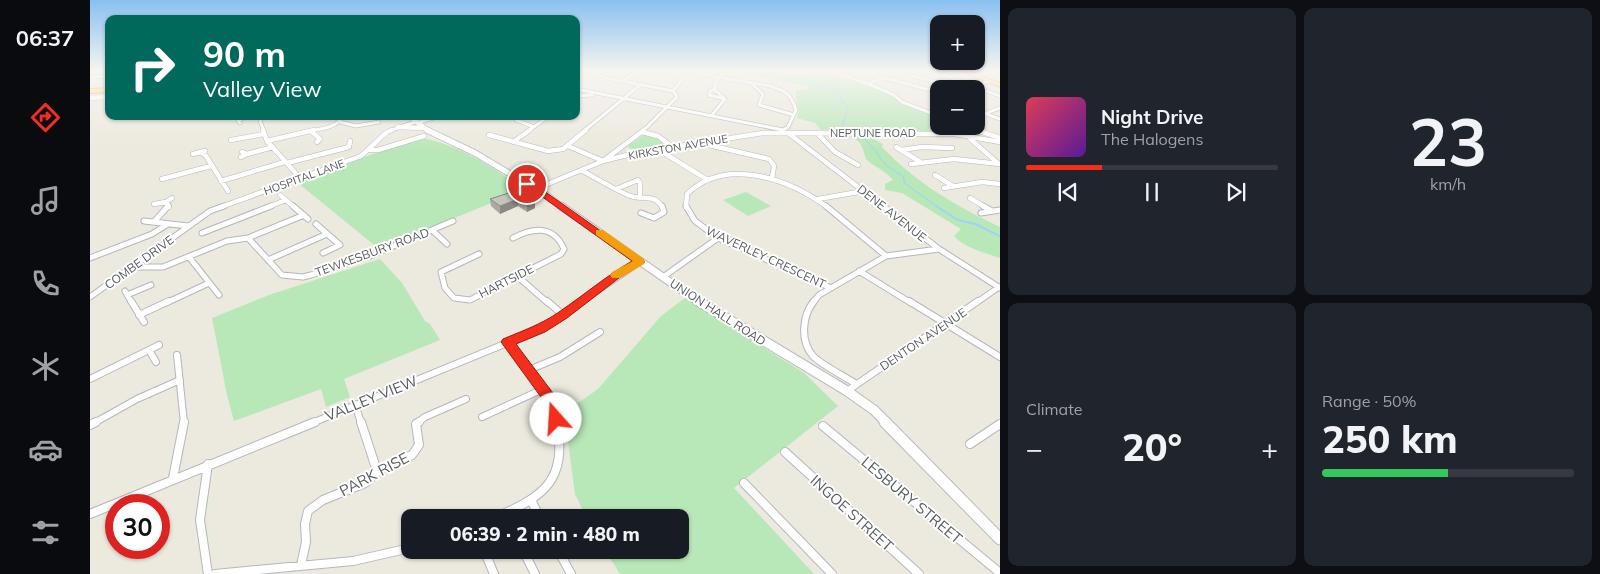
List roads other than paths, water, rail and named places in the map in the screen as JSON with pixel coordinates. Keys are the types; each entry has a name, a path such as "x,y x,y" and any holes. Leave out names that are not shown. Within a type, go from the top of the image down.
{"street":[{"path":"489,135 548,151 556,151 568,146 625,98 786,130 796,110 791,98"},
{"path":"568,146 603,161 642,132 676,98"},
{"path":"712,115 726,99 721,98"},
{"path":"761,98 758,105 794,115"},
{"path":"897,98 902,102 930,113"},
{"path":"986,114 1000,108"},
{"path":"986,114 1000,119"},
{"path":"238,120 238,123 245,123"},
{"path":"261,120 267,141 300,178"},
{"path":"398,127 428,120"},
{"path":"516,120 534,127"},
{"path":"513,142 543,120"},
{"path":"267,141 311,132 340,122 356,126 379,122"},
{"path":"369,150 378,150 416,124"},
{"name":"HOSPITAL LANE","path":"188,226 210,211 361,156 387,132 398,127 416,124"},
{"name":"UNION HALL ROAD","path":"416,124 475,153 527,184 538,188 684,293 847,391 874,410 996,529 1000,539"},
{"path":"770,127 773,133"},
{"name":"KIRKSTON AVENUE","path":"538,188 603,161 656,148 786,130 794,133"},
{"name":"DENE AVENUE","path":"786,130 938,249 1000,288"},
{"path":"311,132 320,139 317,142"},
{"path":"642,132 658,136 671,146"},
{"path":"985,132 998,136"},
{"name":"NEPTUNE ROAD","path":"794,133 967,136 1000,142"},
{"path":"817,133 820,139 858,165"},
{"path":"231,140 264,134"},
{"path":"967,136 1000,164"},
{"path":"980,138 998,136"},
{"path":"221,181 286,162 349,147 350,140"},
{"path":"714,140 716,147"},
{"path":"695,142 769,159 774,166 772,178"},
{"path":"243,155 273,147"},
{"path":"624,147 635,153"},
{"path":"896,147 922,163"},
{"path":"901,150 922,147 952,148"},
{"path":"656,148 706,179"},
{"path":"193,154 204,152 228,191"},
{"path":"911,164 954,159 1000,164"},
{"path":"162,179 211,166"},
{"path":"581,170 633,197 640,196 658,200 662,203 664,212 654,218 641,213"},
{"name":"WAVERLEY CRESCENT","path":"831,288 718,238 693,220 686,207 687,193 696,184 706,179 730,174 772,178 818,199 886,256"},
{"path":"934,175 953,186"},
{"path":"616,189 638,180 640,183 640,196"},
{"path":"944,188 982,182 1000,184"},
{"path":"818,199 864,191"},
{"path":"132,266 159,268 229,241 248,238 306,217 280,195"},
{"path":"154,204 166,202 172,198"},
{"path":"970,198 992,211"},
{"path":"202,233 286,200"},
{"path":"154,222 167,211 169,207 166,202"},
{"path":"981,213 1000,210"},
{"path":"144,221 188,226"},
{"name":"TEWKESBURY ROAD","path":"248,238 282,275 303,277 370,256 453,221"},
{"path":"90,258 114,246 157,231 168,224"},
{"path":"316,224 340,245 323,254"},
{"name":"COMBE DRIVE","path":"90,297 188,226"},
{"name":"HARTSIDE","path":"479,254 447,268 440,275 450,297 458,301 470,300 560,254 564,249 562,244 544,229 533,229 521,237 513,238"},
{"path":"432,230 447,244"},
{"path":"268,260 327,234"},
{"path":"663,277 718,238"},
{"path":"856,384 812,356 805,339 805,316 819,295 886,256 938,249"},
{"path":"472,257 478,261"},
{"path":"189,258 219,296"},
{"name":"VALLEY VIEW","path":"90,514 173,478 541,329 563,315 615,275 640,262"},
{"path":"859,271 1000,356"},
{"path":"517,276 563,315"},
{"path":"139,315 209,283"},
{"path":"144,322 126,293 151,285"},
{"name":"DENTON AVENUE","path":"847,391 1000,288"},
{"path":"529,370 560,357 600,332"},
{"path":"508,342 556,409 560,453 557,471 552,482 531,500 516,509"},
{"path":"90,379 159,346"},
{"path":"149,350 156,362"},
{"path":"173,478 184,423 177,355"},
{"path":"90,425 137,399 180,380"},
{"path":"482,417 543,389"},
{"name":"PARK RISE","path":"301,565 306,542 305,524 308,511 324,500 365,483 378,471 412,455 419,445 416,424 425,417 466,399"},
{"path":"355,404 378,471"},
{"path":"970,444 999,425"},
{"name":"LESBURY STREET","path":"823,426 1000,573"},
{"name":"INGOE STREET","path":"785,452 919,574"},
{"path":"208,464 200,520 208,574"},
{"path":"744,483 832,574"},
{"path":"531,500 536,509"},
{"path":"215,574 287,570 301,565 353,561 401,550"},
{"path":"488,559 494,574"},
{"path":"528,559 535,574"},
{"path":"563,559 571,574"}],"waterway":[{"path":"840,98 841,101 848,106 842,128"},
{"path":"862,138 886,165 904,177 904,183 938,207"},
{"path":"936,206 958,220 975,224 1000,236"}]}
